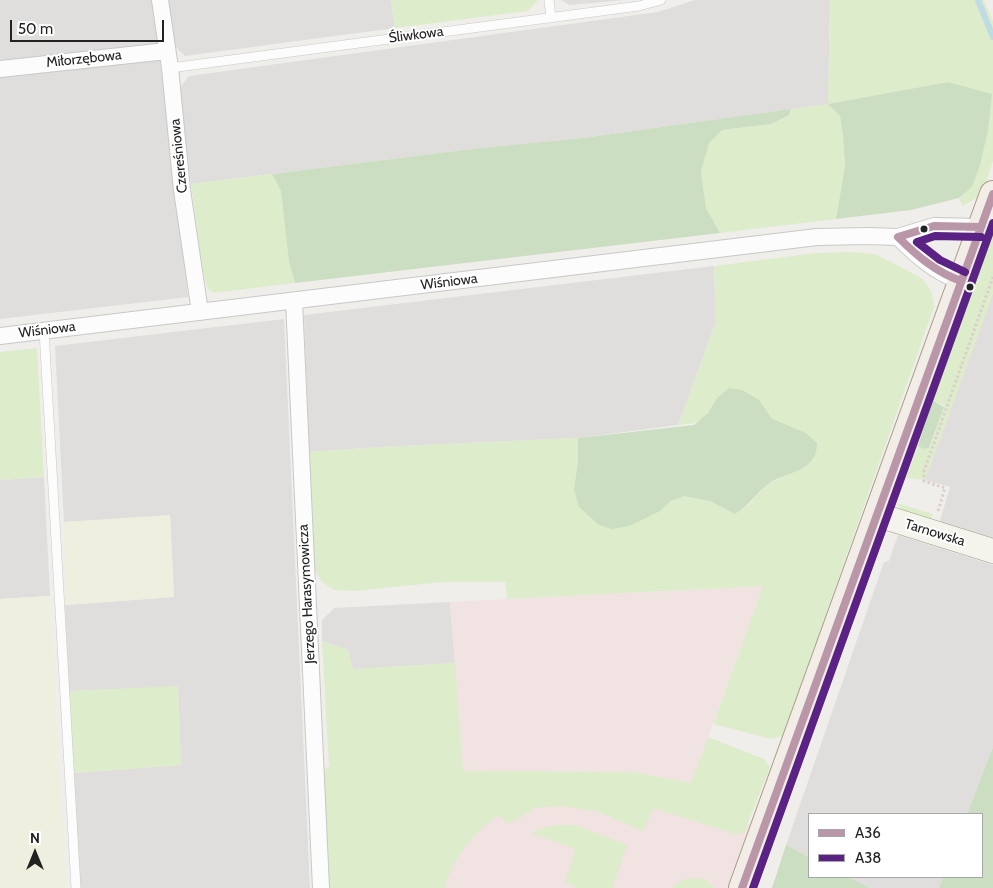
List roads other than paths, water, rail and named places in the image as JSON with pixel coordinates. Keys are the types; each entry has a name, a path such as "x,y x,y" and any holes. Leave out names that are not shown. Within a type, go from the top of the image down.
{"main road":[{"path":"742,888 993,194"}],"street":[{"name":"Czereśniowa","path":"160,0 170,68 182,190 200,312"},
{"name":"Miłorzębowa","path":"0,69 167,51"},
{"name":"Wiśniowa","path":"0,336 817,237 898,237 934,226 981,227"},
{"path":"898,237 919,258 961,282"},
{"name":"Jerzego Harasymowicza","path":"294,301 320,888"},
{"name":"Tarnowska","path":"878,515 993,551"}],"lane":[{"path":"549,0 551,18"},
{"name":"Śliwkowa","path":"170,68 639,6 661,0"},
{"path":"44,331 76,888"}],"waterway":[{"path":"978,0 993,37"}]}
